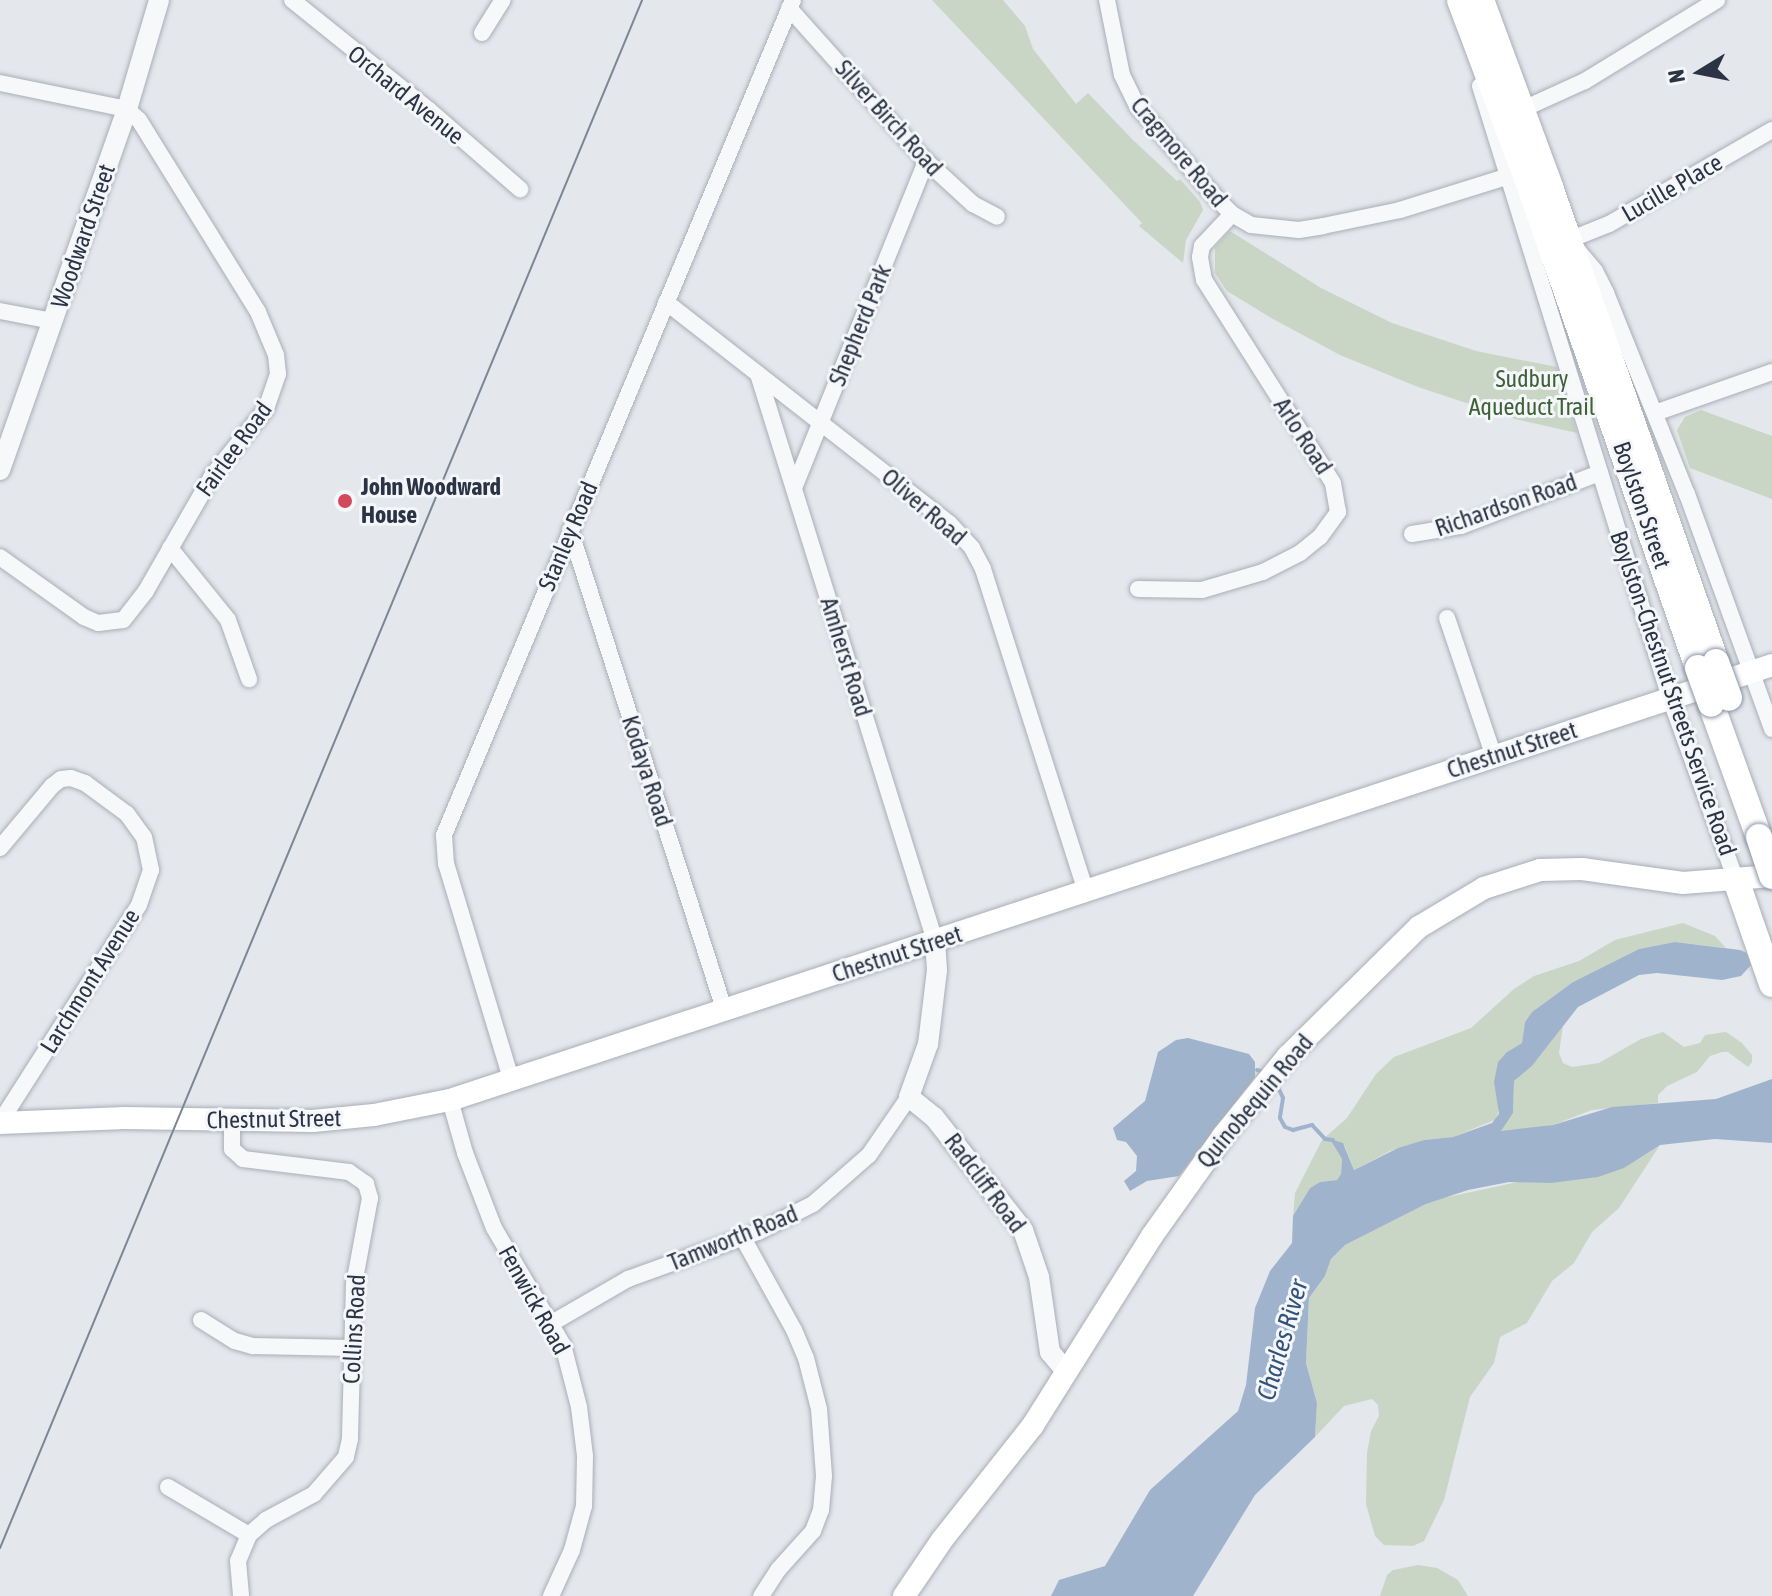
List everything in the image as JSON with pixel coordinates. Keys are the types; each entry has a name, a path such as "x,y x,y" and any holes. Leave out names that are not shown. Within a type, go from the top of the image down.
{"highway":[{"name":"Boylston Street","path":"1459,0 1720,701 1765,830 1772,876"},
{"name":"Boylston Street","path":"1481,0 1569,240 1707,665"},
{"path":"1736,880 1772,984"}],"main road":[{"name":"Chestnut Street","path":"0,1122 353,1117 450,1100 725,1012 1761,668"},
{"name":"Quinobequin Road","path":"904,1596 942,1540 1022,1441 1174,1204 1264,1083 1305,1038 1430,919 1484,888 1540,870 1582,869 1683,883 1772,876"}],"street":[{"name":"Woodward Street","path":"0,470 127,109 159,0"},
{"name":"Orchard Avenue","path":"292,0 429,110 520,189"},
{"path":"482,33 503,0"},
{"name":"Cragmore Road","path":"1107,0 1122,75 1137,106 1232,214 1251,225 1299,230 1400,210 1506,177"},
{"name":"Boylston-Chestnut Streets Service Road","path":"1459,0 1506,177 1670,698 1736,880"},
{"path":"1521,110 1585,81 1717,0"},
{"name":"Silver Birch Road","path":"791,4 926,161 973,204 997,217"},
{"name":"Stanley Road","path":"512,1082 446,864 444,835 791,4"},
{"path":"0,83 127,109"},
{"name":"Fairlee Road","path":"0,557 84,617 108,624 123,620 135,607 212,476 266,409 278,374 276,355 258,312 153,138 127,109"},
{"name":"Lucille Place","path":"1569,240 1609,224 1772,130"},
{"name":"Shepherd Park","path":"794,488 926,161"},
{"name":"Arlo Road","path":"1138,589 1202,590 1263,572 1300,553 1320,537 1338,512 1333,483 1204,280 1200,257 1202,246 1232,214"},
{"path":"1569,240 1601,282 1761,668 1772,729"},
{"name":"Oliver Road","path":"666,302 949,523 978,558 1086,891"},
{"path":"0,311 53,321"},
{"path":"1655,413 1772,372"},
{"name":"Amherst Road","path":"757,373 935,941"},
{"name":"Richardson Road","path":"1412,534 1461,526 1600,473"},
{"name":"Kodaya Road","path":"570,530 725,1012"},
{"path":"170,548 228,620 249,679"},
{"path":"1447,618 1494,757"},
{"name":"Larchmont Avenue","path":"0,848 52,786 61,779 71,778 85,783 127,814 144,837 151,870 139,905 0,1122"},
{"name":"Tamworth Road","path":"552,1323 628,1279 743,1238 801,1212 838,1186 875,1147 909,1097 923,1066 937,970 935,941"},
{"name":"Radcliff Road","path":"909,1097 934,1117 1023,1230 1039,1277 1048,1346 1053,1359 1067,1372"},
{"name":"Fenwick Road","path":"450,1100 465,1153 494,1228 521,1278 552,1323 576,1390 586,1481 576,1536 551,1596"},
{"name":"Collins Road","path":"232,1121 232,1149 243,1159 349,1172 361,1178 369,1190 370,1206 354,1284 350,1439 342,1465 314,1494 266,1520 249,1535"},
{"path":"743,1238 794,1330 815,1391 824,1476 821,1510 813,1531 761,1596"},
{"path":"201,1320 235,1341 253,1346 352,1348"},
{"path":"168,1487 249,1535 238,1561 241,1596"}],"green space":[{"path":"932,0 1003,0 1025,26 1033,49 1076,104 1088,93 1133,140 1177,181 1180,179 1203,210 1186,240 1183,263 1139,226 1142,223"},
{"name":"Sudbury Aqueduct Trail","path":"1230,231 1321,288 1392,323 1476,351 1557,367 1577,433 1515,419 1418,387 1340,355 1273,319 1227,291 1215,273 1215,247"},
{"path":"1701,410 1772,436 1772,499 1690,468 1677,430 1685,417"},
{"path":"1683,923 1715,936 1726,948 1675,942 1639,949 1573,982 1532,1012 1525,1022 1522,1043 1507,1052 1497,1119 1453,1137 1424,1140 1390,1151 1354,1170 1345,1146 1331,1140 1342,1159 1341,1174 1337,1180 1320,1182 1310,1188 1293,1216 1295,1193 1322,1140 1347,1118 1376,1074 1394,1057 1471,1028 1514,989 1534,976 1579,961 1615,940"},
{"path":"1563,1026 1559,1053 1563,1063 1572,1067 1599,1063 1641,1039 1663,1032 1684,1047 1700,1043 1705,1035 1726,1032 1742,1043 1752,1055 1752,1062 1748,1067 1728,1052 1722,1052 1710,1056 1697,1072 1667,1086 1658,1095 1658,1103 1592,1110 1553,1125 1503,1133 1501,1129 1513,1113 1514,1081 1532,1066"},
{"path":"1660,1145 1619,1208 1592,1232 1574,1263 1552,1281 1527,1323 1500,1337 1494,1363 1470,1397 1444,1500 1424,1541 1413,1546 1384,1545 1375,1536 1366,1504 1367,1453 1371,1431 1379,1416 1378,1405 1372,1399 1344,1406 1315,1437 1317,1403 1306,1363 1309,1298 1325,1276 1331,1259 1345,1245 1434,1200 1643,1155"},
{"path":"1418,1565 1437,1568 1458,1580 1468,1596 1380,1596 1387,1575 1393,1570"}],"water":[{"name":"Charles River","path":"1675,942 1740,950 1747,953 1751,965 1741,976 1722,980 1657,973 1639,975 1578,1007 1532,1066 1514,1081 1513,1113 1501,1131 1553,1125 1612,1107 1716,1099 1772,1079 1772,1143 1715,1139 1660,1145 1624,1168 1598,1177 1551,1183 1509,1182 1468,1190 1426,1204 1345,1245 1331,1259 1325,1276 1309,1298 1306,1363 1317,1403 1315,1437 1255,1495 1193,1596 1051,1596 1059,1580 1105,1566 1150,1490 1238,1411 1246,1385 1255,1308 1270,1271 1292,1243 1293,1216 1310,1188 1320,1182 1337,1180 1341,1174 1342,1159 1330,1139 1343,1143 1354,1170 1398,1148 1424,1140 1453,1137 1492,1123 1499,1114 1494,1082 1498,1062 1522,1043 1525,1022 1532,1012 1573,982 1639,949"},
{"path":"1188,1038 1249,1054 1255,1062 1255,1077 1179,1176 1147,1181 1130,1191 1124,1181 1136,1171 1137,1156 1126,1142 1117,1140 1113,1128 1145,1101 1158,1052 1176,1040"}],"waterway":[{"path":"1257,1070 1261,1071"},
{"path":"1277,1085 1283,1098 1280,1118 1285,1127 1293,1130 1312,1125 1325,1139 1333,1140"}],"tram line":[{"path":"0,1548 642,0"}],"place":[{"name":"John Woodward House","path":"345,501"}]}
